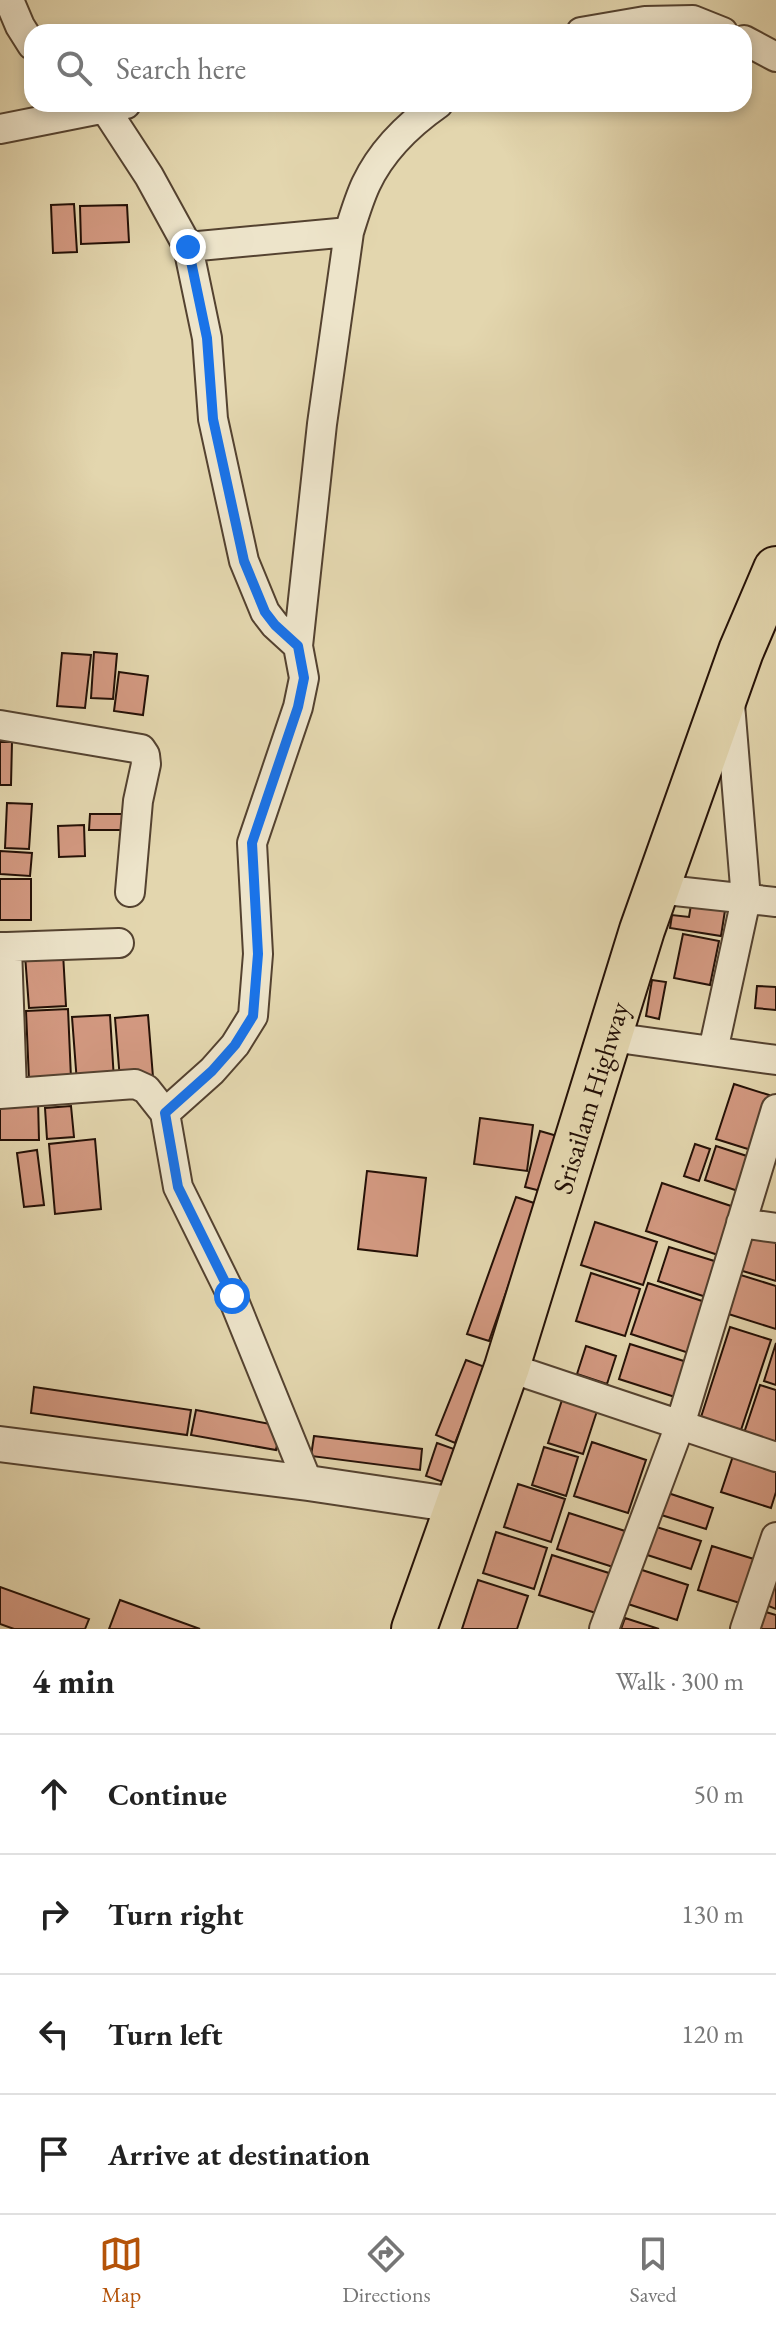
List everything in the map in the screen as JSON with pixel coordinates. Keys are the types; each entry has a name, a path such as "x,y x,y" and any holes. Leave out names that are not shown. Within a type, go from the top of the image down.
{"highway":[{"name":"Srisailam Highway","path":"414,1629 507,1367 642,930 741,651 776,569"}],"street":[{"path":"9,0 24,32"},
{"path":"628,24 693,20 703,24"},
{"path":"752,44 776,57"},
{"path":"0,129 78,112"},
{"path":"114,112 188,247 207,338 213,419 244,561 265,612 298,646"},
{"path":"165,1113 212,1071 235,1045 253,1016 258,954 252,843 298,707 304,678 298,646 322,424 349,232 366,183 387,150 409,125 427,112"},
{"path":"188,247 349,232"},
{"path":"713,1051 746,899 728,687"},
{"path":"0,725 141,749 146,764 138,801 130,892"},
{"path":"657,889 776,902"},
{"path":"119,943 3,947 6,1093 135,1084 146,1089 165,1113 178,1187 232,1296 308,1483"},
{"path":"611,1037 776,1060"},
{"path":"604,1629 680,1425 776,1109"},
{"path":"741,1223 776,1228"},
{"path":"507,1367 776,1457"},
{"path":"0,1444 456,1505"},
{"path":"745,1629 776,1537"}],"building":[{"path":"74,204 77,252 53,253 51,205"},
{"path":"127,205 129,242 81,244 80,206"},
{"path":"94,652 117,654 113,699 91,698"},
{"path":"62,653 91,655 85,708 57,706"},
{"path":"119,672 148,676 143,715 114,711"},
{"path":"0,742 12,742 11,785 0,785"},
{"path":"7,803 32,804 29,849 5,848"},
{"path":"90,814 132,814 132,830 89,830"},
{"path":"84,825 85,856 59,857 58,826"},
{"path":"0,851 32,853 30,876 0,874"},
{"path":"0,879 31,879 31,920 0,920"},
{"path":"692,899 726,904 721,936 670,928 672,915 689,917"},
{"path":"683,934 719,941 710,985 674,978"},
{"path":"63,953 66,1006 29,1008 25,955"},
{"path":"652,980 666,982 659,1019 646,1016"},
{"path":"757,986 776,987 776,1010 755,1008"},
{"path":"68,1009 71,1078 29,1080 26,1011"},
{"path":"110,1015 114,1080 77,1083 72,1017"},
{"path":"148,1015 153,1077 120,1080 115,1018"},
{"path":"734,1084 769,1095 751,1150 716,1139"},
{"path":"38,1100 39,1140 0,1140 0,1101"},
{"path":"71,1106 74,1137 47,1139 45,1108"},
{"path":"480,1118 533,1125 527,1171 474,1164"},
{"path":"540,1131 564,1138 549,1193 525,1187"},
{"path":"95,1139 101,1209 55,1214 49,1144"},
{"path":"695,1144 710,1149 699,1181 684,1176"},
{"path":"716,1146 753,1158 741,1192 705,1180"},
{"path":"37,1150 44,1205 24,1207 17,1153"},
{"path":"367,1171 426,1178 417,1256 358,1249"},
{"path":"662,1183 737,1208 721,1256 646,1231"},
{"path":"516,1197 537,1204 489,1341 467,1334"},
{"path":"595,1222 657,1242 643,1285 581,1265"},
{"path":"748,1230 776,1239 776,1281 736,1269"},
{"path":"669,1247 724,1264 712,1299 658,1281"},
{"path":"731,1272 776,1286 776,1329 719,1311"},
{"path":"591,1273 640,1289 625,1336 576,1321"},
{"path":"648,1283 708,1303 692,1354 631,1334"},
{"path":"730,1327 771,1340 741,1430 701,1417"},
{"path":"776,1343 776,1385 764,1381"},
{"path":"630,1344 690,1363 678,1398 619,1379"},
{"path":"586,1346 616,1356 607,1384 577,1374"},
{"path":"466,1360 485,1367 455,1443 436,1435"},
{"path":"760,1385 776,1390 776,1444 744,1433"},
{"path":"34,1387 191,1410 187,1435 31,1413"},
{"path":"563,1397 598,1408 583,1454 548,1443"},
{"path":"196,1410 281,1426 276,1450 191,1435"},
{"path":"314,1436 422,1449 420,1470 311,1456"},
{"path":"592,1442 646,1460 628,1513 574,1496"},
{"path":"437,1443 454,1449 443,1482 426,1476"},
{"path":"544,1447 578,1457 566,1496 532,1485"},
{"path":"733,1456 776,1470 776,1492 771,1508 721,1492"},
{"path":"518,1484 565,1499 551,1542 504,1527"},
{"path":"662,1491 713,1508 706,1529 655,1513"},
{"path":"569,1513 625,1531 613,1567 557,1549"},
{"path":"647,1524 701,1541 691,1569 638,1552"},
{"path":"496,1532 547,1548 534,1589 483,1573"},
{"path":"712,1546 757,1560 743,1604 698,1590"},
{"path":"552,1555 612,1574 599,1614 539,1595"},
{"path":"639,1569 688,1585 677,1620 628,1604"},
{"path":"776,1577 776,1609 766,1605"},
{"path":"478,1580 528,1596 517,1629 462,1629"},
{"path":"0,1587 89,1619 85,1629 14,1629 0,1624"},
{"path":"120,1600 200,1629 109,1629"},
{"path":"759,1610 776,1615 776,1629 752,1629"},
{"path":"625,1618 659,1629 621,1629"}],"route":[{"path":"188,247 207,338 213,419 244,561 265,612 298,646 304,678 298,707 252,843 258,954 253,1016 235,1045 212,1071 165,1113 178,1187 232,1296"}]}
